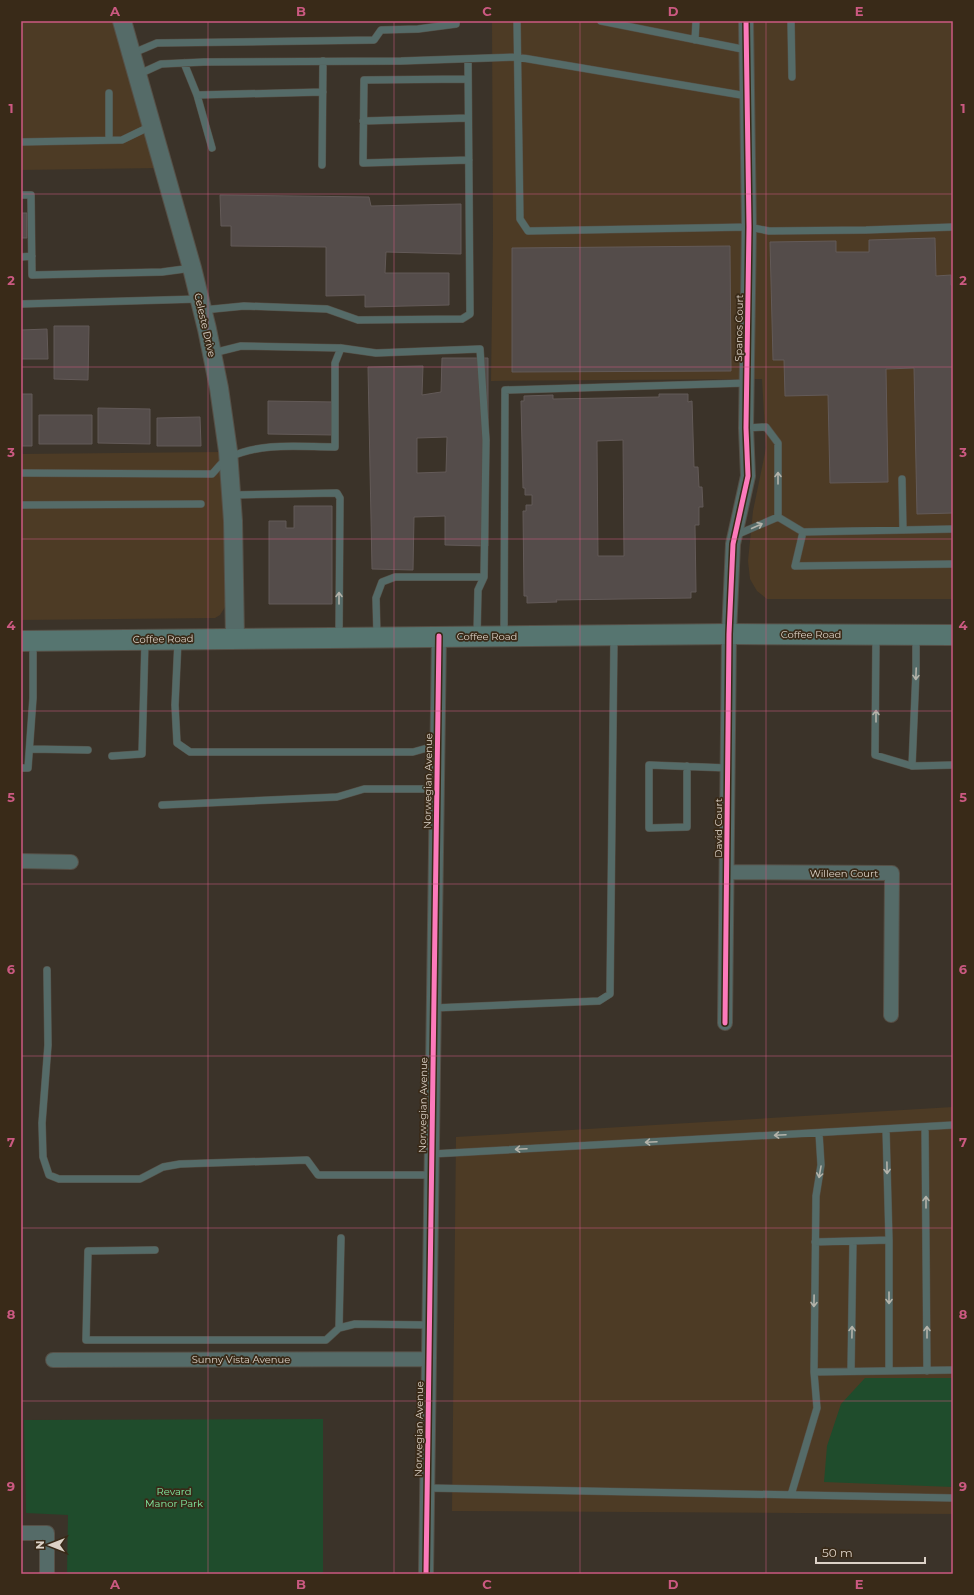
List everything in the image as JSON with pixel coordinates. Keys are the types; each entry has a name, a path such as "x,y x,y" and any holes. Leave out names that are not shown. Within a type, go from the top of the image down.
{"main road":[{"name":"Coffee Road","path":"27,641 729,634 953,635"}],"street":[{"name":"Celeste Drive","path":"122,21 192,268 219,388 228,458 233,521 236,638"},
{"name":"Spanos Court","path":"729,634 733,544 736,536 748,476 746,428 749,227 746,21"},
{"name":"David Court","path":"725,1023 729,634"},
{"name":"Norwegian Avenue","path":"426,1574 439,636"},
{"path":"21,861 71,862"},
{"name":"Willeen Court","path":"727,872 892,873 891,1015"},
{"name":"Sunny Vista Avenue","path":"53,1360 429,1359"},
{"path":"21,1533 46,1533 46,1574"}],"lane":[{"path":"131,54 157,42 374,40 381,30 418,30 456,24 456,21"},
{"path":"517,21 520,219 528,231 749,227 769,231 953,227"},
{"path":"601,21 746,50"},
{"path":"695,40 696,21"},
{"path":"791,21 792,77"},
{"path":"137,75 161,64 401,61 517,56 747,96"},
{"path":"21,304 251,306 327,309 358,320 462,319 470,314 468,59"},
{"path":"322,164 323,61"},
{"path":"184,63 197,95 212,148"},
{"path":"468,79 364,80 363,163 469,160"},
{"path":"197,95 323,92"},
{"path":"109,140 110,93"},
{"path":"363,121 468,118"},
{"path":"21,142 122,140 151,126"},
{"path":"21,195 31,195 32,275 162,272 192,268"},
{"path":"21,257 32,256"},
{"path":"212,353 241,346 341,348 376,353 480,349 486,440 484,576 478,590 477,636"},
{"path":"21,473 212,474 228,458 251,450 271,447 335,447 335,363 341,348"},
{"path":"504,636 506,390 747,383"},
{"path":"746,428 766,427 778,443 778,517"},
{"path":"902,479 903,530"},
{"path":"231,495 337,493 340,498 339,637"},
{"path":"21,505 201,504"},
{"path":"778,517 803,532 953,529"},
{"path":"736,536 778,517"},
{"path":"803,532 795,566 953,564"},
{"path":"377,637 376,598 382,582 395,577 484,576"},
{"path":"434,1008 599,1001 610,994 614,635"},
{"path":"876,635 875,756 912,766 953,765"},
{"path":"912,766 916,635"},
{"path":"112,756 142,754 145,639"},
{"path":"178,639 175,705 177,743 190,752 413,752 438,745"},
{"path":"21,768 28,768 34,698 27,641"},
{"path":"30,749 88,750"},
{"path":"687,766 687,827 649,828 649,765 687,766 728,768"},
{"path":"162,805 337,797 364,789 437,789"},
{"path":"48,970 48,1044 42,1123 43,1157 49,1175 59,1179 140,1179 163,1167 180,1164 307,1160 318,1175 431,1175"},
{"path":"432,1154 953,1125"},
{"path":"925,1127 927,1371"},
{"path":"886,1129 889,1240 889,1371"},
{"path":"791,1494 818,1408 814,1372 816,1196 821,1165 819,1133"},
{"path":"339,1328 341,1238"},
{"path":"815,1242 889,1240"},
{"path":"851,1371 853,1241"},
{"path":"155,1250 88,1251 86,1340 326,1340 339,1328 355,1324 429,1325"},
{"path":"814,1372 953,1370"},
{"path":"427,1488 953,1498"}],"shaded area":[{"path":"21,21 116,21 158,168 21,170"},
{"path":"492,21 953,21 953,599 767,599 757,591 750,579 748,561 753,511 766,448 762,379 491,381 493,235"},
{"path":"220,452 227,601 220,615 215,618 21,620 21,454"},
{"path":"953,1107 953,1514 452,1511 456,1137"}],"green space":[{"path":"865,1378 953,1378 953,1487 824,1482 827,1446 841,1404"},
{"name":"Revard Manor Park","path":"323,1419 323,1574 67,1574 68,1515 26,1513 24,1420"}],"building":[{"path":"220,195 369,197 371,206 461,204 461,254 386,252 385,273 449,273 449,305 365,307 365,295 326,296 326,247 231,246 231,226 221,226"},
{"path":"21,213 27,213 27,238 21,238"},
{"path":"935,238 936,276 951,275 951,285 953,285 953,513 917,514 914,368 886,369 888,482 830,483 828,395 785,396 784,360 773,360 770,242 836,241 836,252 869,252 869,240"},
{"path":"730,246 731,371 512,372 512,248"},
{"path":"54,326 89,326 88,380 54,379"},
{"path":"47,329 48,359 21,359 21,330"},
{"path":"442,358 488,358 488,546 445,545 445,516 414,517 413,570 372,569 368,367 423,366 422,395 441,392","holes":["447,437 446,472 417,473 417,438"]},
{"path":"21,394 32,394 32,446 21,446"},
{"path":"659,394 688,394 688,402 692,401 694,467 698,467 699,487 702,487 703,507 699,507 699,525 695,525 696,592 691,592 691,598 556,600 557,602 527,603 527,596 524,596 523,511 526,511 526,505 532,505 532,495 525,495 525,488 523,488 521,401 524,401 524,396 553,395 553,399 659,397","holes":["623,440 624,556 598,556 597,441"]},
{"path":"268,401 335,402 334,435 268,434"},
{"path":"98,408 150,409 150,444 98,443"},
{"path":"39,415 92,415 92,444 39,444"},
{"path":"200,417 201,446 157,446 157,418"},
{"path":"294,506 332,506 332,604 269,604 269,521 286,521 286,528 294,528"}],"cycle path":[{"path":"725,1023 729,634 733,544 748,476 746,428 749,227 746,21"},
{"path":"426,1574 439,636"}]}
